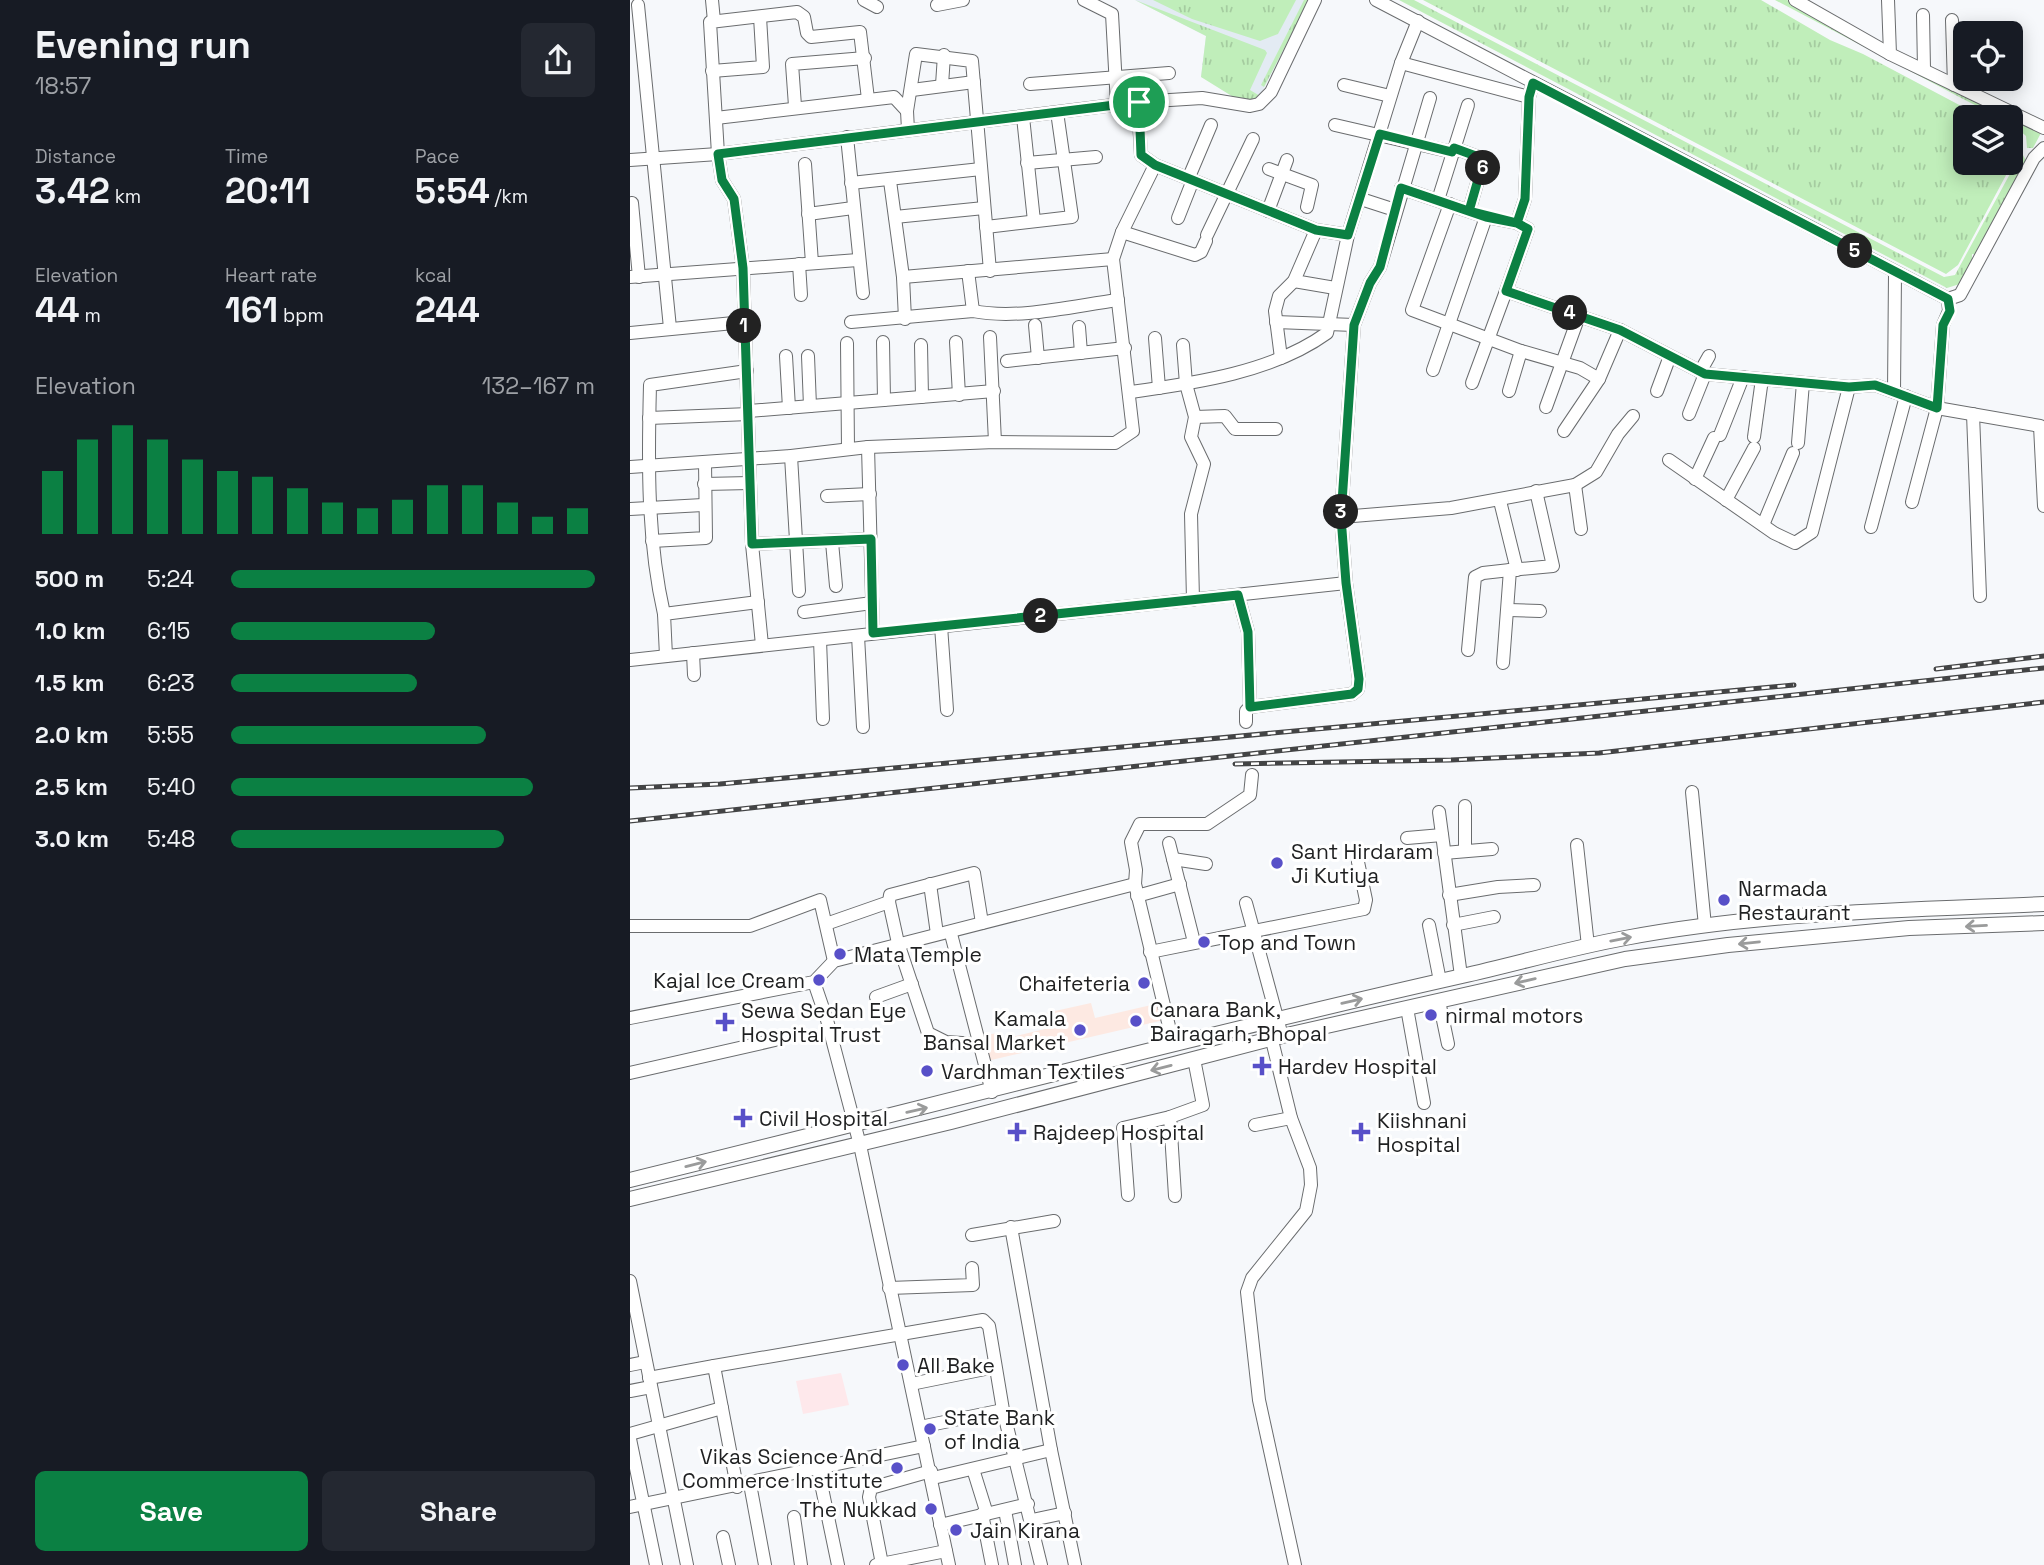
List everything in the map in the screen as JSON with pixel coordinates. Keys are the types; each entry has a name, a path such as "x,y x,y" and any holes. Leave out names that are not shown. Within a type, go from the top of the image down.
{"main road":[{"path":"630,1180 992,1092 1173,1043 1588,946 1705,926 1856,912 2044,904"},
{"path":"630,1199 860,1145 1276,1038 1625,960 1728,945 1909,928 2044,923"}],"street":[{"path":"712,0 714,22"},
{"path":"864,0 877,7"},
{"path":"937,5 963,0"},
{"path":"1084,0 1112,14 1117,104"},
{"path":"630,160 718,154 1139,102 1202,97 1250,106 1259,104 1271,92 1315,0"},
{"path":"1376,0 1948,299 1961,295 2034,158 2044,148"},
{"path":"1795,0 1890,54 1953,78"},
{"path":"1818,13 1823,0"},
{"path":"1888,0 1890,54"},
{"path":"638,5 637,54 652,158 662,274 670,328"},
{"path":"762,645 752,544 743,268 734,199 722,180 718,154 710,22 802,13 807,33 811,37 859,32 865,58 868,99"},
{"path":"1923,15 1924,69"},
{"path":"712,71 763,67 760,17"},
{"path":"1952,20 1953,32"},
{"path":"1131,393 1186,384 1281,358 1325,335 1330,326 1335,288 1348,235 1390,96 1418,21"},
{"path":"908,130 907,111 916,54 944,55 972,61 990,271"},
{"path":"942,85 944,55"},
{"path":"795,106 792,64 865,58"},
{"path":"1401,63 1529,97"},
{"path":"1030,83 1169,73"},
{"path":"912,90 974,82"},
{"path":"1517,223 1525,199 1529,97 1533,83"},
{"path":"1344,85 1390,96"},
{"path":"1978,91 2044,128"},
{"path":"716,118 795,106 894,97 907,111"},
{"path":"1246,722 1246,711 1250,707 1352,694 1358,689 1341,517 1354,325 1370,283 1380,267 1401,188 1430,98"},
{"path":"1139,102 1141,155 1155,165 1316,230 1348,235"},
{"path":"1468,105 1453,150 1444,202 1412,310 1521,351 1562,362 1599,379"},
{"path":"986,227 1072,217 1057,112"},
{"path":"1023,117 1034,221"},
{"path":"1178,218 1212,125"},
{"path":"1335,125 1484,159 1469,211"},
{"path":"847,137 863,293"},
{"path":"1122,232 1195,255 1200,252 1254,139"},
{"path":"1027,163 1096,157"},
{"path":"1268,211 1275,172 1287,160"},
{"path":"801,295 806,263 808,214 805,164"},
{"path":"630,467 791,456 868,447 995,442 1115,443 1133,430 1131,393 1113,259 1122,232 1155,165"},
{"path":"851,183 890,181 981,169"},
{"path":"1275,172 1312,185 1307,207"},
{"path":"890,181 903,277 905,320"},
{"path":"1401,188 1486,217 1517,223 1528,229 1472,383"},
{"path":"1361,199 1395,210"},
{"path":"632,203 634,277 858,260"},
{"path":"808,214 853,208"},
{"path":"895,216 984,208"},
{"path":"1433,370 1486,217"},
{"path":"1281,358 1276,322 1279,296 1294,281 1316,230"},
{"path":"903,277 1113,259"},
{"path":"968,271 974,311"},
{"path":"1871,527 1900,394 1895,272"},
{"path":"1294,281 1335,288"},
{"path":"1506,291 1620,330 1702,373 1849,387 1875,385 1937,408 2040,426 2044,506"},
{"path":"1912,502 1937,408 1943,325 1950,311 1948,299"},
{"path":"851,322 905,320 974,311 988,314 1013,312 1118,300"},
{"path":"1546,407 1579,316"},
{"path":"630,333 744,322"},
{"path":"1276,322 1354,325"},
{"path":"1035,325 1038,358"},
{"path":"1079,327 1081,353"},
{"path":"1564,431 1599,379 1620,330"},
{"path":"990,337 995,442"},
{"path":"1155,338 1159,388"},
{"path":"883,342 884,400"},
{"path":"956,342 959,395"},
{"path":"847,343 848,449"},
{"path":"921,345 922,397"},
{"path":"1183,345 1186,384 1195,417 1191,437 1204,464 1191,514 1193,600"},
{"path":"1007,361 1125,348"},
{"path":"1509,391 1521,351"},
{"path":"786,356 789,408"},
{"path":"808,356 810,406"},
{"path":"1657,391 1670,356"},
{"path":"1689,414 1709,356"},
{"path":"666,656 664,614 654,570 650,508 650,385 747,371"},
{"path":"1695,479 1743,377"},
{"path":"1726,500 1754,443 1762,379"},
{"path":"1763,525 1796,448 1803,383"},
{"path":"1669,460 1763,525 1795,543 1812,532 1849,387"},
{"path":"649,418 994,391"},
{"path":"1973,414 1980,596"},
{"path":"1195,417 1225,416 1235,429 1276,429"},
{"path":"1341,517 1500,501 1536,491 1574,485 1595,472 1618,434 1633,416"},
{"path":"868,447 873,633"},
{"path":"791,456 799,591"},
{"path":"652,541 706,538 703,505 705,461"},
{"path":"704,484 750,483"},
{"path":"1574,485 1581,529"},
{"path":"1468,650 1475,577 1483,573 1553,566 1536,491"},
{"path":"827,496 870,494"},
{"path":"1500,501 1513,570 1503,663"},
{"path":"630,509 703,505"},
{"path":"752,544 871,539"},
{"path":"832,542 836,586"},
{"path":"630,660 1346,583"},
{"path":"1238,595 1248,632 1250,707"},
{"path":"664,614 758,602"},
{"path":"804,611 873,603"},
{"path":"1509,610 1540,611"},
{"path":"941,626 947,710"},
{"path":"858,636 863,727"},
{"path":"820,640 823,719"},
{"path":"693,653 694,675"},
{"path":"1173,1043 1136,890 1131,842 1140,824 1207,824 1250,795 1252,775"},
{"path":"1692,792 1705,926"},
{"path":"1465,806 1465,849"},
{"path":"1439,811 1461,976"},
{"path":"1407,838 1442,835"},
{"path":"1169,843 1194,942"},
{"path":"1577,845 1588,946"},
{"path":"1444,853 1465,849 1492,849"},
{"path":"1173,859 1206,864"},
{"path":"1150,952 1364,909 1366,900 1358,862"},
{"path":"978,1044 946,1042 928,1033 898,943 889,902 890,895 974,873 982,923"},
{"path":"930,884 937,934"},
{"path":"630,1018 814,982 834,961 898,943 1136,890 1180,884"},
{"path":"1449,895 1498,887 1534,885"},
{"path":"630,926 750,926 820,900 834,961"},
{"path":"826,924 889,902"},
{"path":"1246,903 1291,1118 1310,1168 1310,1199 1306,1211 1252,1278 1247,1292 1259,1400 1295,1565"},
{"path":"1453,925 1494,917"},
{"path":"1429,925 1440,981"},
{"path":"951,933 992,1092"},
{"path":"814,982 827,1020 860,1145 949,1565"},
{"path":"876,997 912,984"},
{"path":"1439,1001 1448,1044"},
{"path":"1408,1008 1424,1103"},
{"path":"630,1073 775,1040"},
{"path":"1128,1195 1123,1128 1170,1117 1202,1105 1194,1059"},
{"path":"1170,1117 1175,1196"},
{"path":"1255,1125 1291,1118"},
{"path":"972,1235 1054,1221"},
{"path":"1011,1227 1051,1450 1075,1565"},
{"path":"889,1289 973,1285 972,1268"},
{"path":"630,1281 635,1343 645,1362 650,1382 687,1565"},
{"path":"630,1391 650,1382 714,1366 983,1320 989,1326 1003,1410 1041,1565"},
{"path":"630,1365 645,1362"},
{"path":"714,1366 722,1408 765,1565"},
{"path":"911,1384 995,1367"},
{"path":"630,1434 722,1408"},
{"path":"920,1427 1003,1410"},
{"path":"630,1439 656,1565"},
{"path":"630,1507 924,1446"},
{"path":"946,1551 879,1564 870,1488 973,1469 1051,1450"},
{"path":"818,1469 838,1565"},
{"path":"973,1469 992,1565"},
{"path":"940,1525 1028,1504"},
{"path":"1005,1510 1015,1565"},
{"path":"1032,1520 1065,1513"},
{"path":"794,1517 801,1565"},
{"path":"723,1537 729,1565"}],"shaded area":[{"path":"1135,0 1309,0 1260,96 1201,77 1206,36"},
{"name":"Kamala Bansal Market","path":"1091,1003 1095,1018 1160,1003 1164,1020 987,1061 981,1036 997,1033 999,1040 1049,1028 1046,1013"},
{"path":"841,1373 849,1405 803,1414 796,1381"}],"green space":[{"path":"1135,0 1265,50 1267,53 1250,90 1260,96 1243,103 1201,77 1206,36"},
{"path":"1153,0 1296,0 1278,34 1260,41 1192,19"},
{"path":"1304,0 1309,0 1264,87 1261,85"},
{"path":"1399,0 1414,0 1944,277 1955,275 2009,175 2019,175 1976,255 1972,254 1972,264 1963,283 1947,288"},
{"path":"1423,0 1761,0 1830,40 1863,54 1959,105 1953,105 1953,175 2006,175 1958,265 1946,274"},
{"path":"1775,0 1787,0 1953,87 1953,91 1960,91 1987,105 1975,105"},
{"path":"2023,123 2041,133 2033,148 2027,148 2026,136 2023,133"}],"railway":[{"path":"1936,669 2044,656"},
{"path":"630,821 2044,668"},
{"path":"630,788 720,784 1794,685"},
{"path":"1235,764 1451,760 1599,753 2044,702"}],"place":[{"name":"Sant Hirdaram Ji Kutiya","path":"1277,863"},
{"name":"Narmada Restaurant","path":"1724,900"},
{"name":"Top and Town","path":"1204,942"},
{"name":"Mata Temple","path":"840,954"},
{"name":"Kajal Ice Cream","path":"819,980"},
{"name":"Chaifeteria","path":"1144,983"},
{"name":"nirmal motors","path":"1431,1015"},
{"name":"Canara Bank, Bairagarh, Bhopal","path":"1136,1021"},
{"name":"Sewa Sedan Eye Hospital Trust","path":"725,1022"},
{"name":"Kamala Bansal Market","path":"1080,1030"},
{"name":"Hardev Hospital","path":"1262,1066"},
{"name":"Vardhman Textiles","path":"927,1071"},
{"name":"Civil Hospital","path":"743,1118"},
{"name":"Rajdeep Hospital","path":"1017,1132"},
{"name":"Kiishnani Hospital","path":"1361,1132"},
{"name":"All Bake","path":"903,1365"},
{"name":"State Bank of India","path":"930,1429"},
{"name":"Vikas Science And Commerce Institute","path":"897,1468"},
{"name":"The Nukkad","path":"931,1509"},
{"name":"Jain Kirana","path":"956,1530"}],"route":[{"path":"1139,102 718,154 722,180 734,199 743,268 752,544 871,539 873,633 1238,595 1248,632 1247,692 1250,707 1352,694 1358,689 1341,517 1354,325 1370,283 1380,267 1401,188 1486,217 1517,223 1528,229 1506,291 1620,330 1705,374 1849,387 1875,385 1937,408 1943,325 1950,311 1948,299 1644,138 1533,83 1529,97 1525,199 1517,223 1469,211 1485,162 1481,157 1454,148 1452,152 1380,134 1348,235 1316,230 1155,165 1141,155 1139,102"}]}
